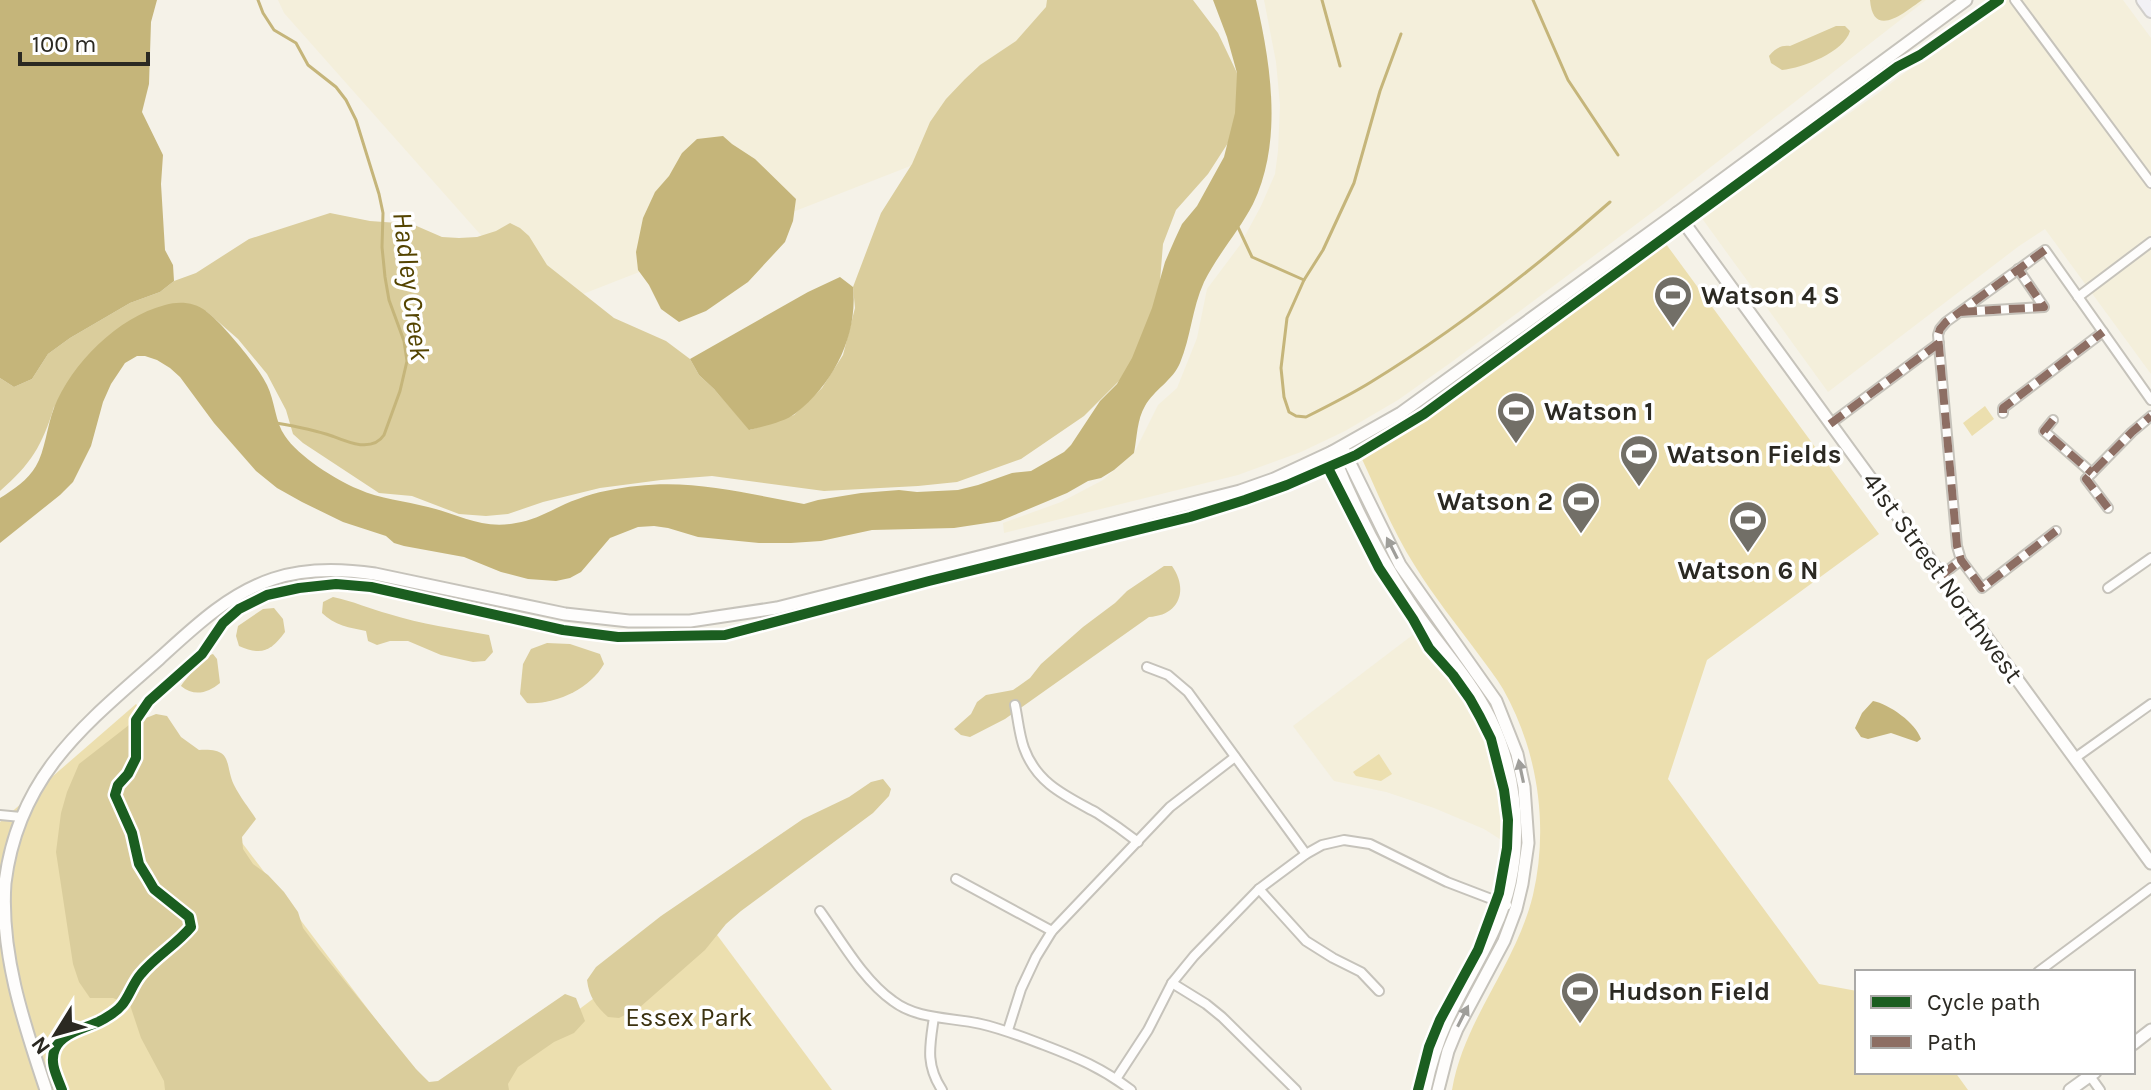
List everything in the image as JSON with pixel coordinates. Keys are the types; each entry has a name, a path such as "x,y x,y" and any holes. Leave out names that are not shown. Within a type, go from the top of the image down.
{"main road":[{"path":"46,1090 12,982 4,934 4,885 21,817 51,763 73,736 212,612 236,597 273,579 311,571 352,571 597,618 659,622 720,618 777,608 1196,503 1274,479 1337,450 1401,413 1966,0"},
{"path":"2143,0 2151,11"},
{"name":"41st Street Northwest","path":"1677,213 2151,863"},
{"path":"1337,450 1400,565 1496,701 1522,772 1528,825 1527,862 1510,906 1446,1022 1425,1090"},
{"path":"1438,1090 1457,1029 1504,941 1510,906"},
{"path":"2135,1042 2151,1030"},
{"path":"2070,1090 2093,1074"}],"street":[{"path":"2015,0 2151,183"},
{"path":"2078,297 2151,242"},
{"path":"2056,531 1982,588 1961,560 1957,546 1940,329 2045,250 2151,400"},
{"path":"1960,312 2044,307 2018,269"},
{"path":"2003,413 2003,408 2103,332"},
{"path":"1830,424 1939,343"},
{"path":"2108,508 2086,479 2151,416"},
{"path":"2053,420 2044,431 2092,473"},
{"path":"2108,588 2151,558"},
{"path":"1942,575 1961,560"},
{"path":"1147,667 1179,682 1306,854"},
{"path":"2075,758 2151,704"},
{"path":"1015,705 1023,746 1041,776 1055,791 1113,823 1138,842"},
{"path":"1008,1030 1021,989 1052,931 1170,807 1235,757"},
{"path":"0,815 21,817"},
{"path":"1116,1079 1148,1030 1172,983 1194,956 1259,889 1322,845 1337,841 1370,844 1478,895 1510,906"},
{"path":"956,879 1052,931"},
{"path":"2041,970 2151,888"},
{"path":"1259,889 1306,941 1361,972 1379,991"},
{"path":"820,911 880,991 894,1002 911,1011 934,1017 1008,1030 1083,1059 1131,1090"},
{"path":"1172,983 1214,1011 1296,1090"},
{"path":"934,1017 930,1066 942,1090"},
{"path":"2093,1074 2100,1090"}],"shaded area":[{"path":"0,0 157,0 151,22 149,84 142,112 163,155 161,184 165,250 173,265 174,281 160,292 130,303 70,338 48,354 32,379 14,387 0,378"},
{"path":"278,0 1076,0 959,147 560,303 503,260 284,13"},
{"path":"1047,0 1193,0 1218,33 1237,73 1237,129 1208,174 1176,210 1163,244 1160,281 1150,326 1135,365 1084,416 1021,459 957,482 918,486 824,491 712,476 600,488 508,514 459,514 412,496 379,493 303,443 293,434 286,410 267,374 238,339 206,311 54,407 34,454 0,491 0,378 14,387 32,379 48,354 130,303 160,292 174,281 196,273 249,239 330,213 370,221 412,224 442,237 459,238 477,237 510,223 529,236 547,265 614,318 666,341 690,359 699,375 750,430 794,415 822,388 843,355 855,308 853,287 881,213 912,164 930,122 965,79 1016,41 1046,7"},
{"path":"1213,0 1256,0 1270,76 1268,155 1253,204 1204,282 1177,369 1142,411 1134,453 1101,478 1000,521 954,528 872,530 821,541 759,543 698,537 654,526 638,527 610,538 581,572 570,578 556,581 528,579 464,557 394,543 386,536 343,522 277,488 256,471 214,423 180,377 157,360 137,356 125,363 111,384 91,446 73,482 0,543 0,498 25,480 36,466 54,408 72,375 98,344 114,331 147,311 176,303 201,308 230,335 267,385 285,436 318,467 366,492 481,523 504,525 524,521 585,497 658,484 700,486 804,504 861,493 958,490 1012,473 1031,471 1071,445 1100,401 1117,384 1132,358 1152,308 1165,262 1182,224 1197,206 1224,157 1235,113 1237,73"},
{"path":"1264,0 1926,0 1662,205 1453,361 1398,400 1345,431 1301,452 1238,475 1004,533 1003,523 1061,502 1103,480 1134,453 1158,405 1177,388 1197,338 1207,289 1240,245 1275,174 1280,105 1276,62"},
{"path":"1870,0 1922,0 1899,16 1883,21 1872,12"},
{"path":"2000,0 2123,0 2151,38 2151,374 2045,229 1828,392 1701,217 1877,94"},
{"path":"1836,26 1845,26 1850,31 1840,46 1822,58 1782,70 1771,63 1769,56 1779,48"},
{"path":"723,136 755,159 796,199 793,221 785,242 748,282 706,311 679,322 661,309 638,270 636,252 643,218 655,192 669,176 682,153 697,139"},
{"path":"840,277 853,287 854,305 847,340 832,373 796,413 749,430 699,375 690,359"},
{"path":"1164,566 1172,566 1180,584 1178,600 1168,612 1149,617 1005,719 970,737 954,729 986,695 1013,690 1030,678 1041,664 1083,627"},
{"path":"333,597 413,621 489,635 493,652 485,661 473,662 441,655 408,641 377,645 368,641 366,631 337,623 322,613 323,602"},
{"path":"274,608 283,619 285,632 280,638 260,651 239,646 236,636 238,626 263,609"},
{"path":"1414,634 1465,701 1494,756 1503,801 1503,841 1484,829 1434,808 1386,792 1334,781 1293,726"},
{"path":"547,643 570,644 600,654 604,664 590,681 571,694 549,701 527,703 520,694 523,664 531,649"},
{"path":"213,654 217,659 220,683 201,692 191,692 181,686 205,657"},
{"path":"1873,701 1901,715 1921,739 1917,742 1891,733 1868,739 1861,737 1855,728 1862,713"},
{"path":"156,714 167,716 181,737 199,750 218,752 226,758 234,785 256,819 242,837 243,849 253,864 284,892 298,912 303,928 318,948 429,1082 438,1081 565,994 576,998 585,1021 574,1033 554,1042 518,1067 508,1084 509,1090 165,1090 164,1081 141,1038 130,1005 113,998 90,998 79,982 73,964 56,852 61,813 79,764 129,725"},
{"path":"883,779 891,789 889,796 873,813 741,911 705,950 639,1008 619,1018 608,1017 597,1005 587,980 596,967 661,916 803,819 849,797 871,782"}],"green space":[{"path":"1666,244 1879,534 1707,660 1668,779 1819,984 1855,991 1855,1074 1956,1074 1968,1090 1452,1090 1467,1039 1525,921 1538,869 1540,816 1532,763 1515,713 1503,689 1407,553 1361,457 1432,414"},
{"path":"1985,406 1994,419 1972,436 1963,423"},
{"path":"136,704 429,1090 0,1090 0,822"},
{"path":"1379,754 1392,774 1381,781 1356,776 1353,772"},
{"name":"Essex Park","path":"703,916 832,1090 472,1090"}],"waterway":[{"name":"Hadley Creek","path":"258,0 274,30 296,43 308,65 336,87 356,120 379,194 383,213 385,277 407,361 384,435 373,444 352,443 276,423"},
{"path":"1322,0 1340,66"},
{"path":"1533,0 1568,80 1618,155"},
{"path":"1401,34 1380,91 1354,183 1287,318 1281,368 1289,412 1306,417 1403,362 1494,297 1610,202"},
{"path":"1237,225 1252,257 1304,280"}],"marked path":[{"path":"2045,250 1946,322 1938,335 1957,546 1961,560 1982,588 2056,531"},
{"path":"1961,312 2044,307 2018,269"},
{"path":"2003,413 2003,408 2103,332"},
{"path":"1830,424 1939,343"},
{"path":"2108,508 2086,479 2151,416"},
{"path":"2053,420 2044,431 2092,473"},
{"path":"1942,575 1961,560"}],"cycle path":[{"path":"62,1090 53,1059 59,1043 71,1033 101,1021 117,1010 141,974 191,927 189,917 154,889 139,864 132,833 115,795 136,758 136,720 149,701 202,654 223,623 239,609 267,595 336,584 371,587 563,630 618,637 725,635 1190,517 1245,500 1356,455 1424,414 1897,67 1920,55 1999,0"},
{"path":"1328,468 1379,568 1429,648 1453,675 1480,717 1491,739 1504,790 1508,820 1507,848 1499,893 1478,950 1440,1020 1418,1090"}],"place":[{"name":"Watson 4 S","path":"1673,329"},
{"name":"Watson 1","path":"1516,445"},
{"name":"Watson Fields","path":"1639,488"},
{"name":"Watson 2","path":"1581,535"},
{"name":"Watson 6 N","path":"1748,554"},
{"name":"Hudson Field","path":"1580,1025"}]}
